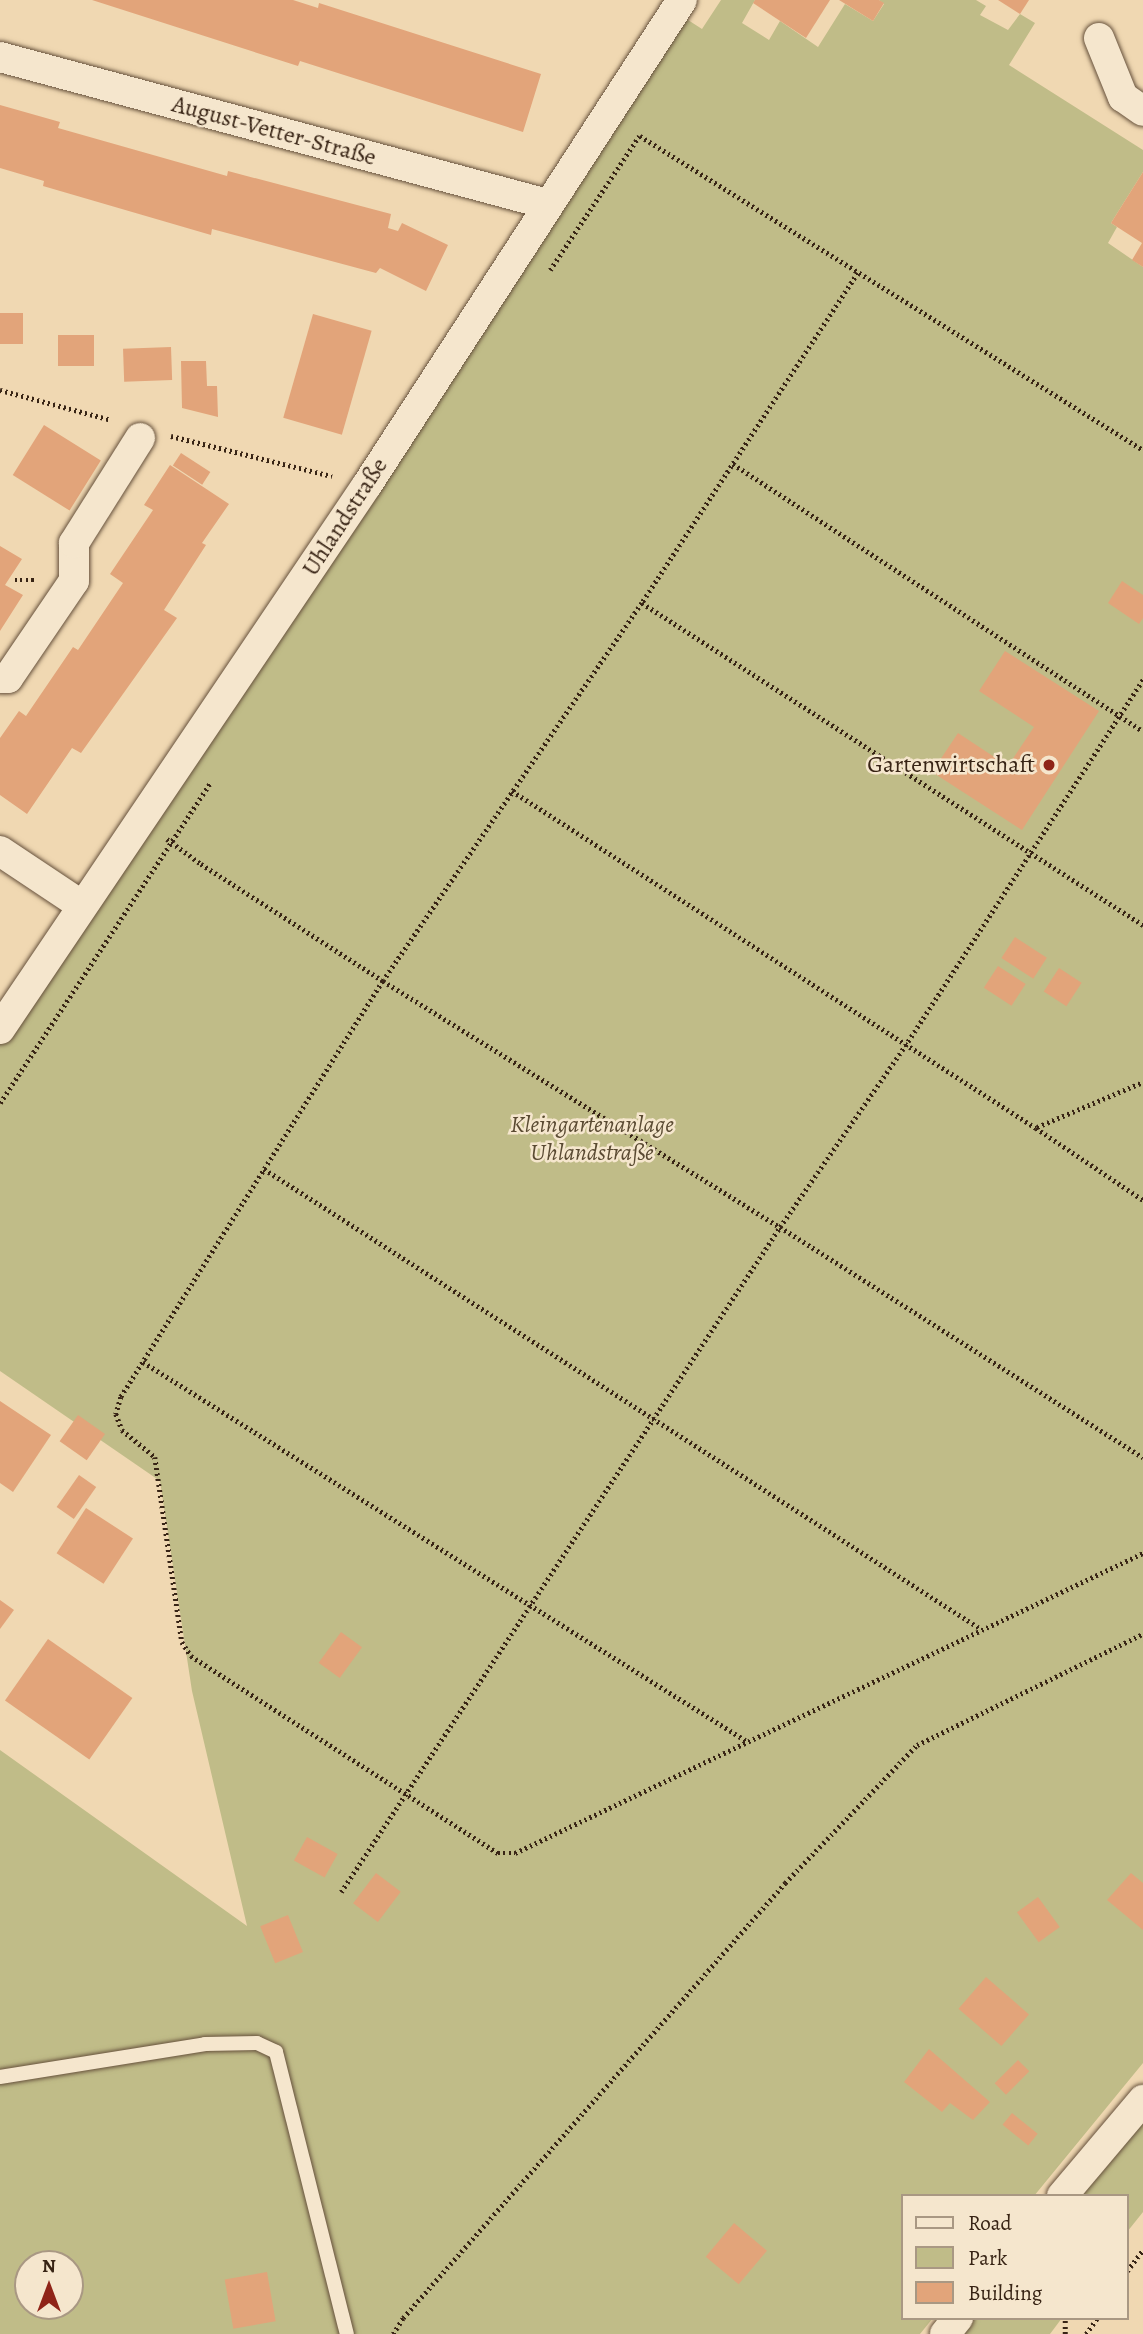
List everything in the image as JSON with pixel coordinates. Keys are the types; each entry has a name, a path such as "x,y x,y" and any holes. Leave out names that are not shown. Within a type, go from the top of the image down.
{"street":[{"name":"Uhlandstraße","path":"0,1028 367,485 547,204 682,0"},
{"path":"1099,37 1123,97 1143,111"},
{"name":"August-Vetter-Straße","path":"0,57 547,204"},
{"path":"0,678 8,678 74,581 74,543 138,431"},
{"path":"0,850 81,905"},
{"path":"1064,2194 1143,2100"},
{"path":"945,2334 956,2320"}],"lane":[{"path":"0,2077 205,2044 257,2043 275,2052 347,2334"}],"path":[{"path":"606,116 1143,450"},
{"path":"858,273 642,603 383,981 121,1397 116,1414 122,1430 155,1457 182,1642 201,1665 498,1853 515,1853 1143,1553"},
{"path":"0,390 138,431 367,485"},
{"path":"733,464 1143,731"},
{"path":"642,603 1143,925"},
{"path":"341,1892 780,1227 905,1046 1143,680"},
{"path":"512,791 1036,1128 1143,1200"},
{"path":"140,822 383,981 780,1227 1143,1457"},
{"path":"1036,1128 1143,1082"},
{"path":"264,1169 981,1629"},
{"path":"143,1362 748,1742"},
{"path":"393,2334 403,2318 785,1883 917,1745 1143,1634"},
{"path":"1129,2268 1143,2250"}],"green space":[{"name":"Kleingartenanlage Uhlandstraße","path":"721,0 755,0 742,23 769,40 780,21 818,47 845,4 873,21 884,4 879,0 976,0 986,6 980,15 1008,30 1020,14 1035,23 1009,65 1143,150 1143,172 1111,223 1117,227 1108,243 1143,267 1143,2063 1036,2194 902,2194 902,2320 931,2320 920,2334 0,2334 0,1750 247,1926 192,1691 160,1481 0,1371 0,1029 674,11 702,29"},
{"path":"1143,2118 1143,2212 1129,2230 1129,2194 1079,2194"},
{"path":"970,2320 1060,2320 1050,2334 959,2334"}],"building":[{"path":"92,0 293,0 318,8 319,3 541,74 523,132 300,61 298,66"},
{"path":"755,0 830,0 806,38 753,3"},
{"path":"839,0 879,0 884,3 873,21"},
{"path":"998,0 1029,0 1020,14"},
{"path":"0,105 60,122 58,128 227,176 228,171 391,214 388,228 398,231 402,223 448,245 426,291 380,268 376,273 212,229 211,235 43,186 44,181 0,168"},
{"path":"1143,172 1143,267 1132,260 1142,243 1111,223"},
{"path":"0,313 23,313 23,344 0,344"},
{"path":"313,314 372,331 342,435 283,418"},
{"path":"58,335 94,335 94,366 58,366"},
{"path":"171,347 172,380 124,382 123,349"},
{"path":"181,361 206,361 207,386 217,386 218,417 182,408"},
{"path":"44,425 101,461 70,511 13,475"},
{"path":"181,453 210,472 202,485 173,466"},
{"path":"170,465 229,504 202,543 206,545 164,610 177,618 81,753 72,748 27,814 0,795 0,738 19,711 26,716 73,647 78,650 123,583 110,574 153,510 144,505"},
{"path":"0,546 22,559 5,585 23,595 0,631"},
{"path":"1122,581 1143,595 1143,618 1139,624 1108,603"},
{"path":"1005,651 1099,711 1022,830 932,772 958,733 1008,766 1034,727 979,691"},
{"path":"1015,937 1047,958 1033,979 1001,958"},
{"path":"998,966 1026,984 1012,1006 984,988"},
{"path":"1059,968 1082,983 1066,1006 1044,991"},
{"path":"0,1401 51,1435 13,1492 0,1483"},
{"path":"78,1415 105,1434 87,1460 60,1441"},
{"path":"79,1475 96,1487 74,1519 57,1507"},
{"path":"86,1508 133,1538 104,1584 57,1553"},
{"path":"0,1600 14,1610 0,1629"},
{"path":"341,1632 362,1647 340,1678 319,1663"},
{"path":"48,1639 132,1698 89,1760 5,1700"},
{"path":"307,1837 338,1854 325,1878 294,1861"},
{"path":"376,1873 401,1892 378,1922 353,1903"},
{"path":"1131,1873 1143,1883 1143,1930 1107,1900"},
{"path":"1038,1897 1060,1927 1039,1942 1017,1912"},
{"path":"288,1915 303,1952 275,1963 260,1926"},
{"path":"986,1977 1029,2014 1001,2046 958,2009"},
{"path":"929,2049 990,2102 973,2120 950,2103 942,2112 904,2082"},
{"path":"1018,2060 1029,2071 1006,2095 995,2083"},
{"path":"1012,2113 1038,2134 1028,2145 1003,2125"},
{"path":"734,2223 767,2251 739,2284 706,2257"},
{"path":"267,2272 276,2321 233,2329 225,2279"}],"place":[{"name":"Gartenwirtschaft","path":"1049,765"}]}
